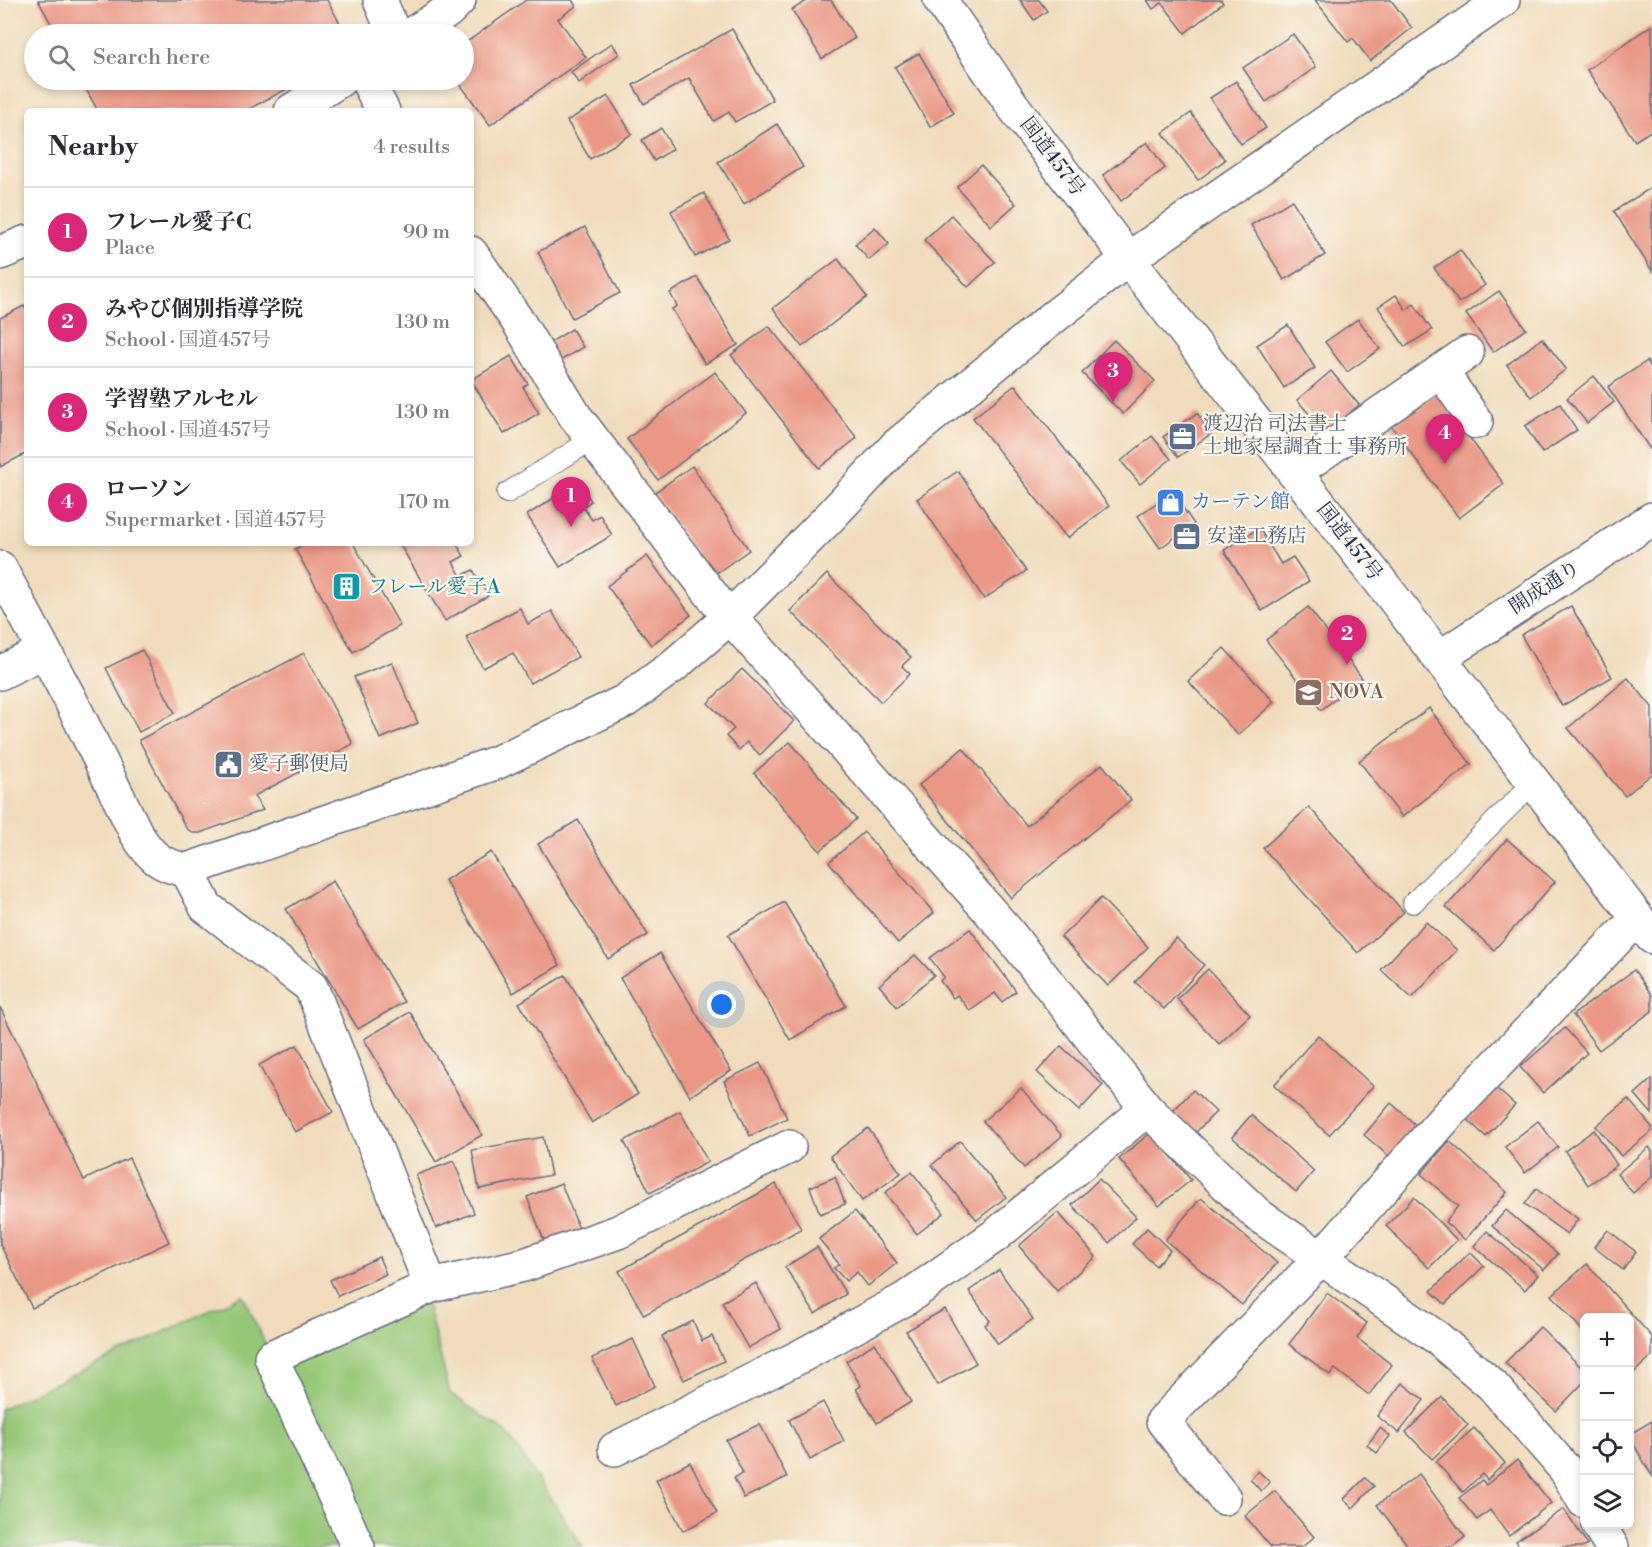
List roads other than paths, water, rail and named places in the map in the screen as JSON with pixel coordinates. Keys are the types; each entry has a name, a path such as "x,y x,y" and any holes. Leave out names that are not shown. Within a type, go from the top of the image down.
{"main road":[{"path":"380,0 390,24"},
{"path":"428,24 448,11 459,0"},
{"name":"国道457号","path":"940,0 1013,106 1128,259 1439,658 1645,928"},
{"path":"0,568 145,848 156,860 172,868 187,870 498,762 625,701 672,667 730,616 830,517 896,446 1046,322 1128,259 1503,0"},
{"path":"296,108 324,90"},
{"path":"372,90 381,108"},
{"path":"0,253 24,243"},
{"path":"474,257 519,323 575,416 644,508 730,616 1007,931 1147,1108 1258,1215 1436,1337 1492,1385 1565,1469 1580,1494"},
{"path":"1294,472 1454,362 1476,422"},
{"name":"開成通り","path":"1439,658 1652,519"},
{"path":"0,673 44,651"},
{"path":"187,870 206,907 311,987 431,1286"},
{"path":"1224,1498 1163,1421 1321,1258 1445,1118 1618,938 1645,928"},
{"path":"615,1449 801,1356 905,1299 996,1235 1147,1108"},
{"path":"358,1547 271,1357 431,1286 524,1265 618,1232 789,1147"},
{"path":"1601,1529 1612,1547"}],"lane":[{"path":"507,493 593,439"},
{"path":"1413,903 1533,783"}],"place":[{"name":"学習塾アルセル","path":"1113,402"},
{"name":"渡辺治 司法書士 土地家屋調査士 事務所","path":"1182,436"},
{"name":"ローソン","path":"1445,464"},
{"name":"カーテン館","path":"1170,502"},
{"name":"フレール愛子C","path":"571,527"},
{"name":"安達工務店","path":"1186,536"},
{"name":"フレール愛子A","path":"347,587"},
{"name":"みやび個別指導学院","path":"1347,665"},
{"name":"NOVA","path":"1308,692"},
{"name":"愛子郵便局","path":"228,764"}]}
